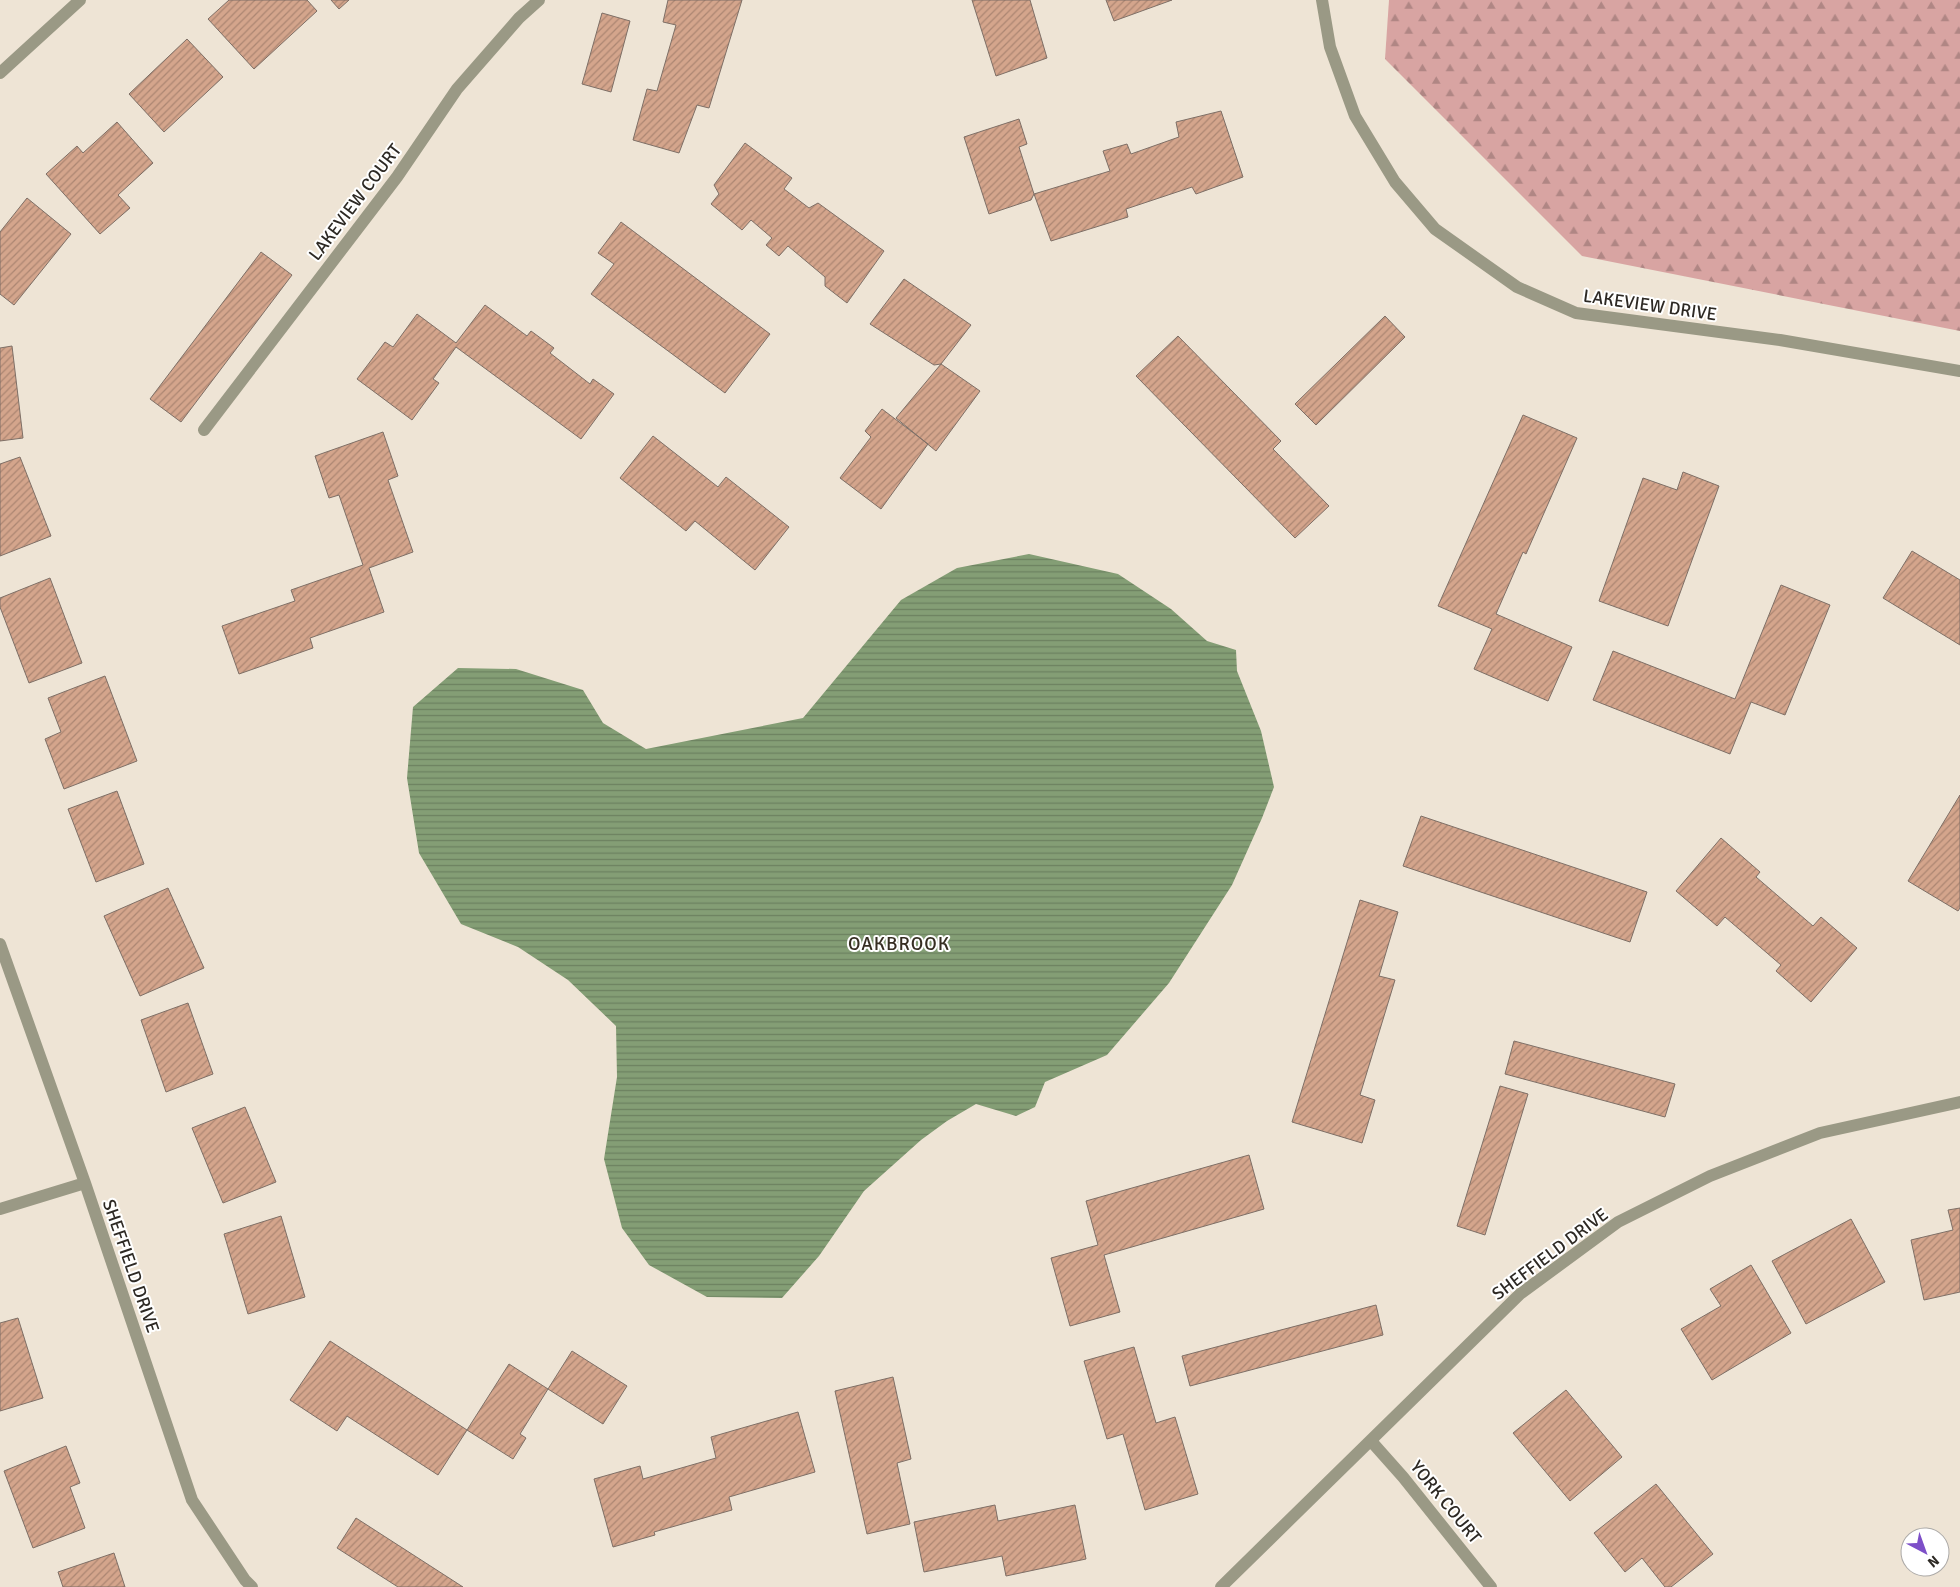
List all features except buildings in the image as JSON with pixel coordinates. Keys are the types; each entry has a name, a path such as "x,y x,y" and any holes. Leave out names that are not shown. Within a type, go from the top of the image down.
{"street":[{"path":"0,73 80,0"},
{"name":"LAKEVIEW COURT","path":"204,430 397,177 457,89 520,18 539,0"},
{"name":"LAKEVIEW DRIVE","path":"1322,0 1330,47 1355,116 1395,182 1435,229 1517,287 1576,313 1790,342 1960,371"},
{"name":"SHEFFIELD DRIVE","path":"0,944 85,1183 192,1500 245,1580 252,1587"},
{"name":"SHEFFIELD DRIVE","path":"1221,1587 1520,1294 1618,1222 1710,1176 1820,1133 1960,1102"},
{"path":"0,1209 85,1183"},
{"name":"YORK COURT","path":"1371,1442 1403,1477 1491,1587"}],"green space":[{"path":"1389,0 1960,0 1960,331 1582,256 1385,59"}],"shaded area":[{"path":"1029,554 1118,574 1171,609 1207,641 1236,650 1237,671 1261,731 1274,787 1262,818 1232,885 1169,983 1107,1055 1045,1082 1035,1107 1016,1116 976,1104 947,1121 921,1140 864,1191 819,1256 782,1298 707,1297 649,1265 622,1228 604,1159 617,1077 616,1026 568,980 518,947 461,924 419,853 407,778 413,707 458,668 516,669 583,690 603,723 646,749 803,718 901,600 957,568"}],"district":[{"name":"OAKBROOK","path":"899,944"}]}
